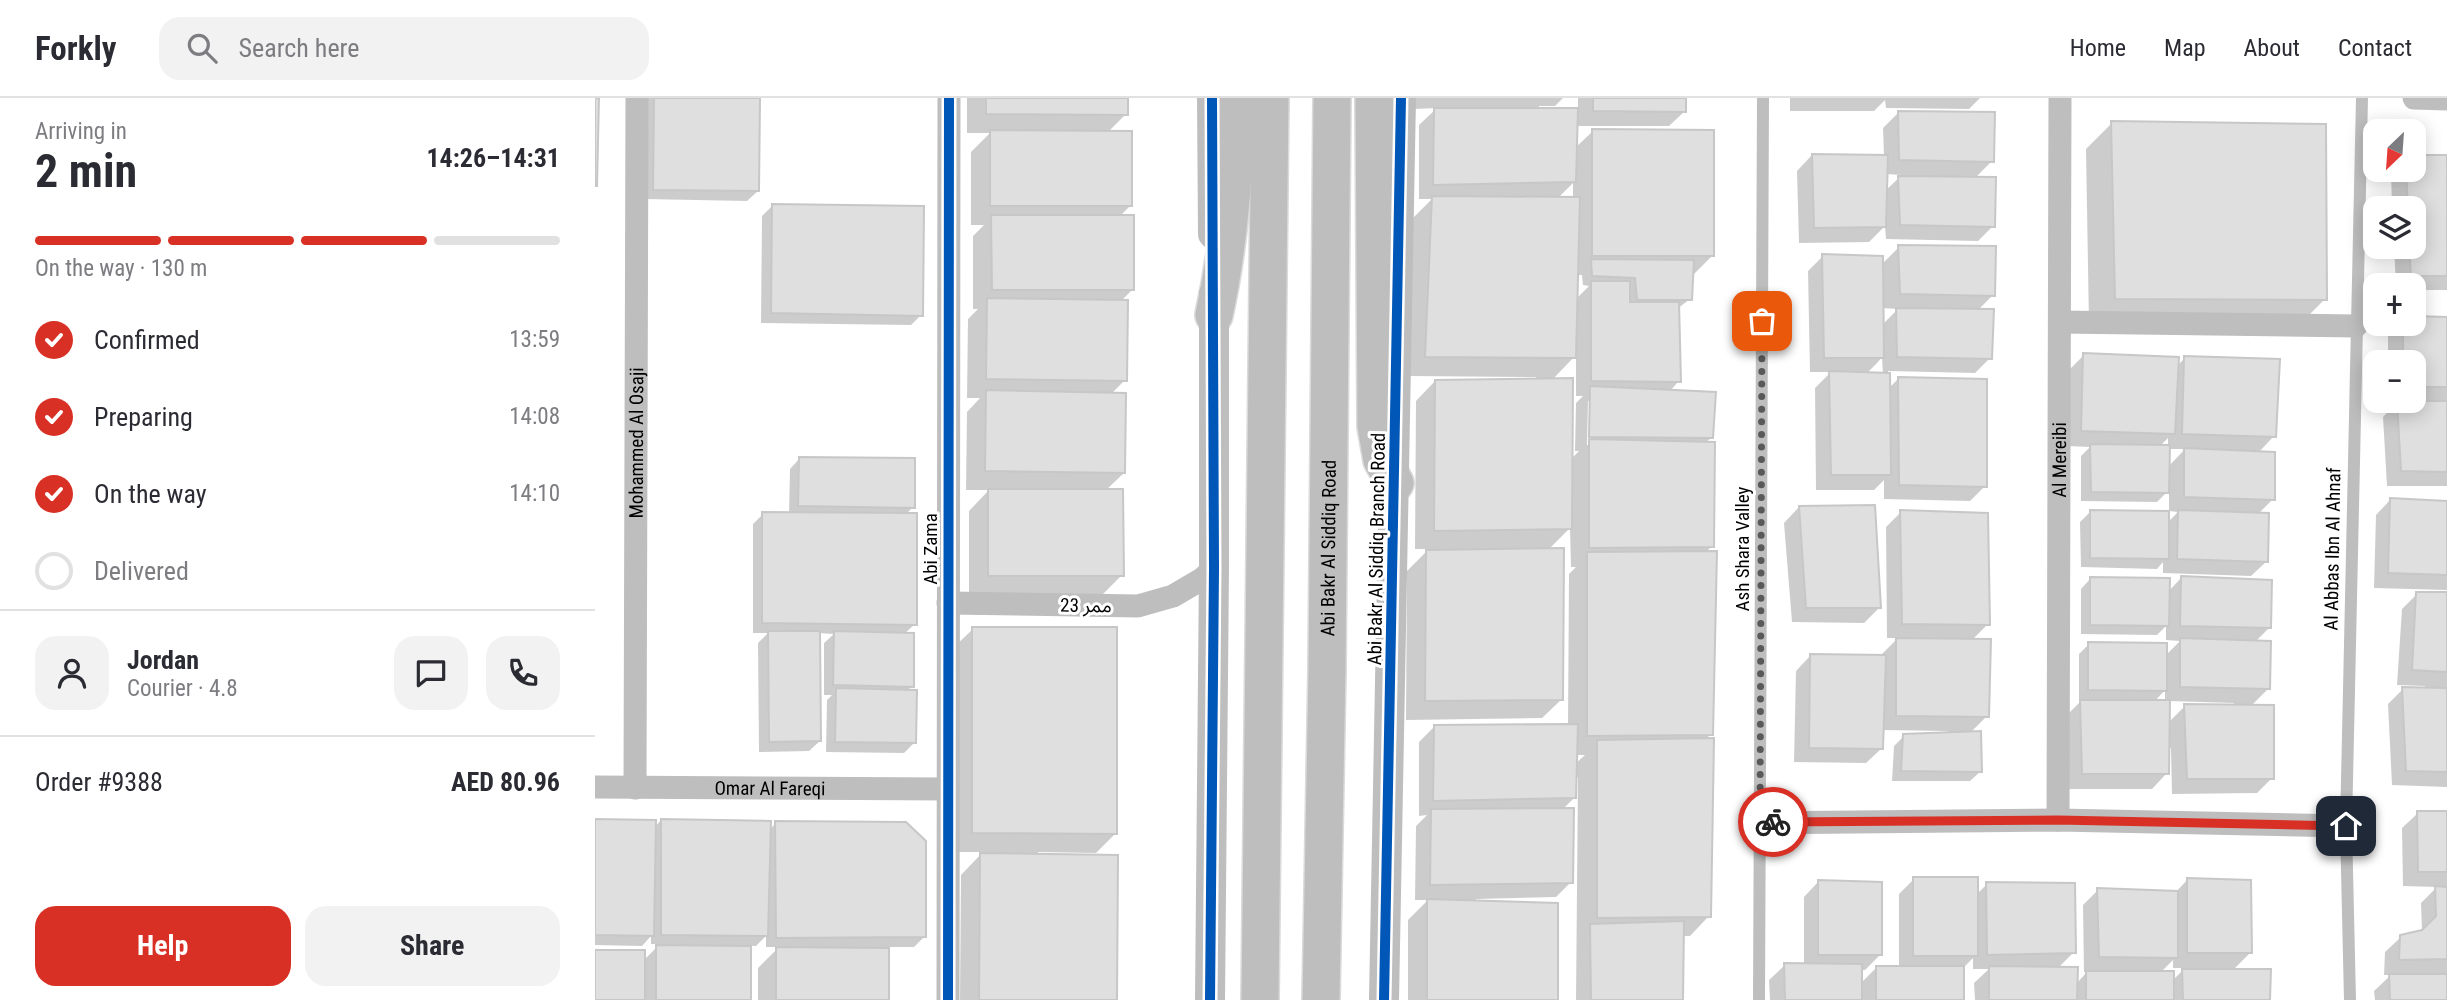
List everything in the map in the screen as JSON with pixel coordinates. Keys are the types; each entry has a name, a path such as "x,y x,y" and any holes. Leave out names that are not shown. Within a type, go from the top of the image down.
{"main road":[{"path":"1214,315 1232,210 1237,98"},
{"path":"1260,1000 1270,98"},
{"name":"Abi Bakr Al Siddiq Road","path":"1321,1000 1332,98"},
{"path":"1374,98 1376,426 1382,460 1395,483"}],"street":[{"name":"Mohammed Al Osaji","path":"635,788 637,98"},
{"name":"Abi Zama","path":"948,1000 949,98"},
{"path":"1210,1000 1214,568 1212,98"},
{"name":"Abi Bakr Al Siddiq Branch Road","path":"1384,1000 1401,98"},
{"name":"Al Mereibi","path":"2058,820 2060,98"},
{"path":"2414,98 2447,99"},
{"path":"2060,322 2356,326"},
{"name":"ممر 23","path":"948,603 1138,606 1173,596 1196,583 1214,568"},
{"name":"Omar Al Fareqi","path":"595,788 947,789"},
{"path":"1760,822 2058,820 2346,826"}],"lane":[{"name":"Ash Shara Valley","path":"1759,1000 1763,98"},
{"name":"Al Abbas Ibn Al Ahnaf","path":"2350,1000 2346,826 2362,98"}],"building":[{"path":"595,98 599,98 597,186 595,186"},
{"path":"654,98 760,98 759,191 653,190"},
{"path":"986,98 1128,98 1128,115 986,114"},
{"path":"1593,98 1686,98 1686,112 1593,111"},
{"path":"1434,108 1578,108 1576,182 1433,185"},
{"path":"1898,111 1995,112 1994,162 1899,160"},
{"path":"2111,121 2326,124 2327,300 2115,299"},
{"path":"1592,129 1714,130 1714,256 1592,256"},
{"path":"990,130 1132,131 1132,206 990,206"},
{"path":"1812,154 1888,155 1886,227 1814,228"},
{"path":"2426,155 2447,155 2447,276 2411,273 2410,259 2426,259 2426,196 2407,196 2407,182 2426,182"},
{"path":"1898,176 1996,177 1995,227 1900,225"},
{"path":"1432,196 1580,197 1576,358 1425,357"},
{"path":"772,204 924,206 923,316 771,313"},
{"path":"991,215 1134,215 1134,290 992,290"},
{"path":"1898,245 1996,246 1995,296 1900,294"},
{"path":"1822,254 1883,256 1884,358 1824,358"},
{"path":"1591,259 1694,260 1692,300 1637,300 1635,278 1592,276"},
{"path":"1591,281 1630,281 1630,302 1679,302 1681,382 1591,381"},
{"path":"987,298 1128,300 1127,381 986,379"},
{"path":"1896,308 1994,309 1992,359 1897,357"},
{"path":"2426,316 2447,317 2447,387 2426,387 2426,350 2403,350 2403,336 2426,336"},
{"path":"2083,353 2179,357 2175,434 2081,431"},
{"path":"2184,356 2280,359 2276,437 2182,434"},
{"path":"1829,371 1890,373 1891,475 1831,475"},
{"path":"1898,377 1987,379 1987,487 1899,485"},
{"path":"1573,378 1572,529 1434,531 1435,380"},
{"path":"1590,386 1716,392 1713,438 1589,437"},
{"path":"986,390 1126,393 1125,473 985,471"},
{"path":"2426,401 2447,401 2447,472 2401,471 2398,413 2426,413"},
{"path":"1589,439 1715,442 1714,547 1589,548"},
{"path":"2090,444 2170,445 2169,493 2091,492"},
{"path":"2184,448 2275,452 2275,500 2184,497"},
{"path":"799,457 915,458 915,508 798,506"},
{"path":"988,489 1123,489 1124,576 988,576"},
{"path":"2390,498 2447,501 2447,575 2388,573"},
{"path":"1875,505 1881,608 1806,608 1799,506"},
{"path":"1900,510 1988,513 1990,625 1902,624"},
{"path":"2090,510 2169,511 2169,559 2090,558"},
{"path":"2178,510 2269,513 2268,562 2177,559"},
{"path":"762,512 917,513 917,625 762,623"},
{"path":"1564,548 1563,700 1425,701 1426,550"},
{"path":"1717,551 1713,735 1587,736 1587,552"},
{"path":"2181,576 2272,580 2271,628 2180,626"},
{"path":"2090,577 2170,578 2169,626 2090,625"},
{"path":"2416,592 2447,592 2447,672 2412,670"},
{"path":"972,627 1117,627 1117,834 972,833"},
{"path":"768,631 820,631 821,741 769,742"},
{"path":"834,631 914,633 914,687 833,685"},
{"path":"1896,638 1991,639 1989,717 1896,716"},
{"path":"2180,638 2271,641 2270,689 2180,687"},
{"path":"2088,642 2167,643 2167,691 2088,690"},
{"path":"1810,654 1886,655 1883,749 1809,748"},
{"path":"2402,687 2447,688 2447,772 2406,771"},
{"path":"836,688 917,690 916,743 835,742"},
{"path":"2080,700 2170,700 2169,774 2082,774"},
{"path":"2184,704 2274,705 2274,779 2187,779"},
{"path":"1578,724 1576,798 1433,801 1434,725"},
{"path":"1981,731 1982,772 1901,771 1903,734"},
{"path":"1714,738 1711,917 1597,918 1597,740"},
{"path":"1574,808 1573,883 1430,885 1431,809"},
{"path":"2417,811 2447,811 2447,872 2418,872"},
{"path":"595,819 656,820 654,936 595,935"},
{"path":"661,819 771,821 768,936 661,935"},
{"path":"775,821 906,822 926,841 926,937 776,938"},
{"path":"980,853 1118,855 1117,1000 979,1000"},
{"path":"1913,877 1978,877 1978,956 1913,956"},
{"path":"2187,878 2251,880 2252,953 2187,953"},
{"path":"1818,880 1882,882 1882,955 1818,955"},
{"path":"1986,882 2075,883 2076,953 1987,955"},
{"path":"2435,886 2447,887 2447,959 2399,960 2400,935 2422,930 2436,916"},
{"path":"2097,888 2178,891 2178,958 2099,957"},
{"path":"1427,899 1558,903 1558,1000 1427,1000"},
{"path":"1684,921 1683,1000 1591,1000 1590,924"},
{"path":"656,945 751,946 751,1000 656,1000"},
{"path":"776,947 889,948 889,1000 776,1000"},
{"path":"595,950 645,950 645,1000 595,1000"},
{"path":"1784,963 1862,964 1862,1000 1785,1000"},
{"path":"1876,966 1964,966 1964,1000 1876,1000"},
{"path":"1989,966 2078,967 2077,1000 1989,1000"},
{"path":"2182,969 2271,969 2270,1000 2183,1000"},
{"path":"2086,971 2174,971 2174,1000 2086,1000"},
{"path":"2389,974 2447,974 2447,1000 2390,1000"}],"cycle path":[{"path":"948,1000 949,98"},
{"path":"1210,1000 1214,568 1212,98"},
{"path":"1384,1000 1401,98"}],"way so far":[{"path":"1762,321 1760,822 1773,822"}],"route":[{"path":"1773,822 2058,820 2346,826"}]}
